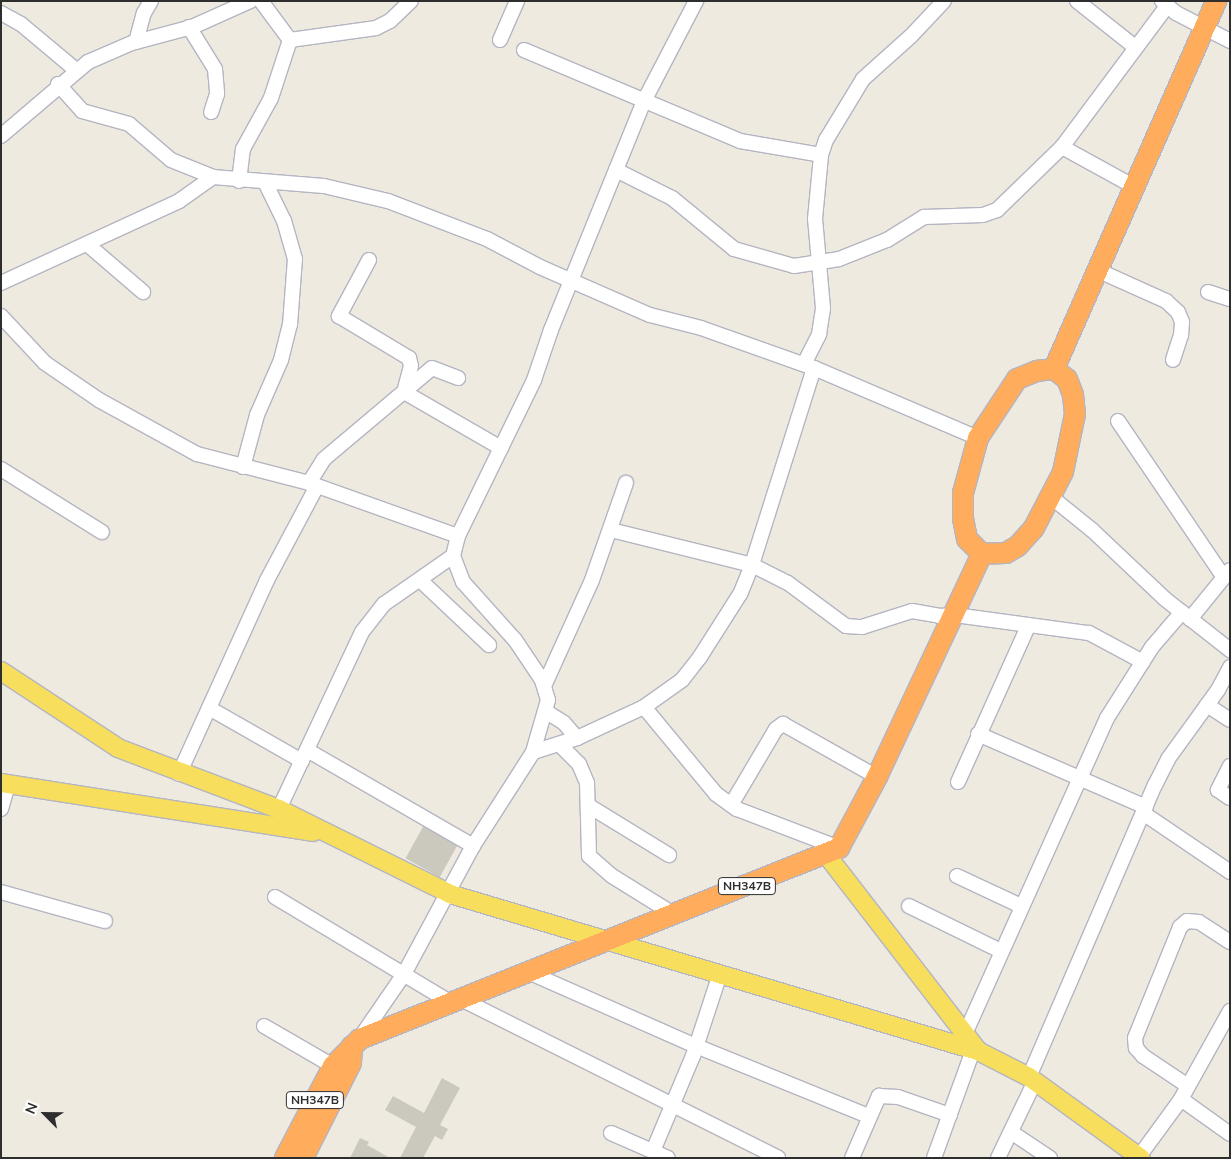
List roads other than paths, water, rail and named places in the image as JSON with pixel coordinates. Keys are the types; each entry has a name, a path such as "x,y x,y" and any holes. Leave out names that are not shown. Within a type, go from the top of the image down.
{"highway":[{"path":"1054,369 1216,1"},
{"path":"1054,369 1067,379 1075,414 1063,472 1034,528 1018,546 1006,553 982,554 967,539 963,519 963,493 978,438 1017,379 1036,371 1054,369"},
{"path":"832,851 877,777 955,615 982,554"},
{"name":"NH347B","path":"285,1158 333,1066 356,1043 454,1000 611,941 832,851"},
{"name":"NH347B","path":"302,1158 351,1063 356,1043"}],"main road":[{"path":"1,671 118,748 179,774 279,809 324,834 450,894 975,1051 1032,1079 1139,1157"},
{"path":"5,784 324,834"},
{"path":"832,851 965,1034 975,1051"}],"street":[{"path":"136,42 144,14 151,1"},
{"path":"1,136 58,84 88,62 136,42 189,27 250,1"},
{"path":"261,1 290,40"},
{"path":"290,40 376,28 390,21 411,1"},
{"path":"500,40 517,1"},
{"path":"356,1043 404,974 450,894 473,846 533,752 548,700 536,666 463,582 453,556 458,536 534,380 571,280 644,101 696,1"},
{"path":"533,752 577,738 644,707 682,680 700,657 740,594 752,564 819,334 823,308 817,264 815,219 821,155 840,114 863,79 911,36 944,1"},
{"path":"1077,1 1135,47"},
{"path":"616,170 672,198 734,249 778,263 817,264 863,251 924,217 983,215 997,210 1062,147 1165,4 1230,41"},
{"path":"1,13 28,29 77,71"},
{"path":"189,27 215,69 218,89 211,112"},
{"path":"239,181 243,149 271,98 290,40"},
{"path":"524,50 740,141 821,155"},
{"path":"58,84 82,111 129,124 171,160 213,178 266,184 324,186 388,201 487,239 540,267 650,315 701,328 809,366 978,438"},
{"path":"1062,147 1133,186"},
{"path":"1,282 179,201 213,178"},
{"path":"243,466 257,415 281,360 290,325 295,259 284,221 266,184"},
{"path":"87,244 143,292"},
{"path":"369,260 339,316 409,358 411,366 404,392"},
{"path":"1097,270 1166,302 1178,312 1182,322 1181,335 1173,360"},
{"path":"1208,292 1230,299"},
{"path":"1,316 45,363 99,400 197,454 313,484 458,536"},
{"path":"179,774 324,459 432,368 458,378"},
{"path":"404,392 500,448"},
{"path":"965,1034 1021,906 1108,718 1143,662 1226,573 1118,421"},
{"path":"1,469 102,532"},
{"path":"544,686 611,530 626,483"},
{"path":"1051,497 1186,616 1227,643"},
{"path":"611,530 752,564 788,583 846,626 862,627 912,610 939,616 955,615 1090,633 1143,662"},
{"path":"279,809 362,632 384,604 453,556"},
{"path":"420,580 490,645"},
{"path":"958,782 1028,626"},
{"path":"998,1158 1011,1132 1168,759 1207,705 1230,667"},
{"path":"1207,705 1230,720"},
{"path":"644,707 716,794 731,805 832,851"},
{"path":"209,708 473,846"},
{"path":"545,711 564,723 577,738"},
{"path":"731,805 776,730 783,724 877,777"},
{"path":"978,734 1080,777 1145,810 1230,872"},
{"path":"559,744 579,764 587,783 589,806 588,850 593,861 675,914"},
{"path":"1230,766 1218,790 1230,798"},
{"path":"1,809 5,784"},
{"path":"589,806 669,855"},
{"path":"957,876 1021,906"},
{"path":"1,892 105,922"},
{"path":"275,897 404,974 769,1156"},
{"path":"909,906 1001,951"},
{"path":"1230,942 1199,922 1187,921 1180,927 1135,1038 1136,1048 1143,1056 1230,1134"},
{"path":"528,972 696,1046 868,1116"},
{"path":"653,1151 696,1046 720,974"},
{"path":"1139,1157 1184,1092 1230,1011"},
{"path":"264,1026 333,1066"},
{"path":"935,1158 975,1051"},
{"path":"852,1158 874,1100 886,1095 950,1114"},
{"path":"1011,1132 1050,1158"},
{"path":"611,1133 668,1158"}]}
